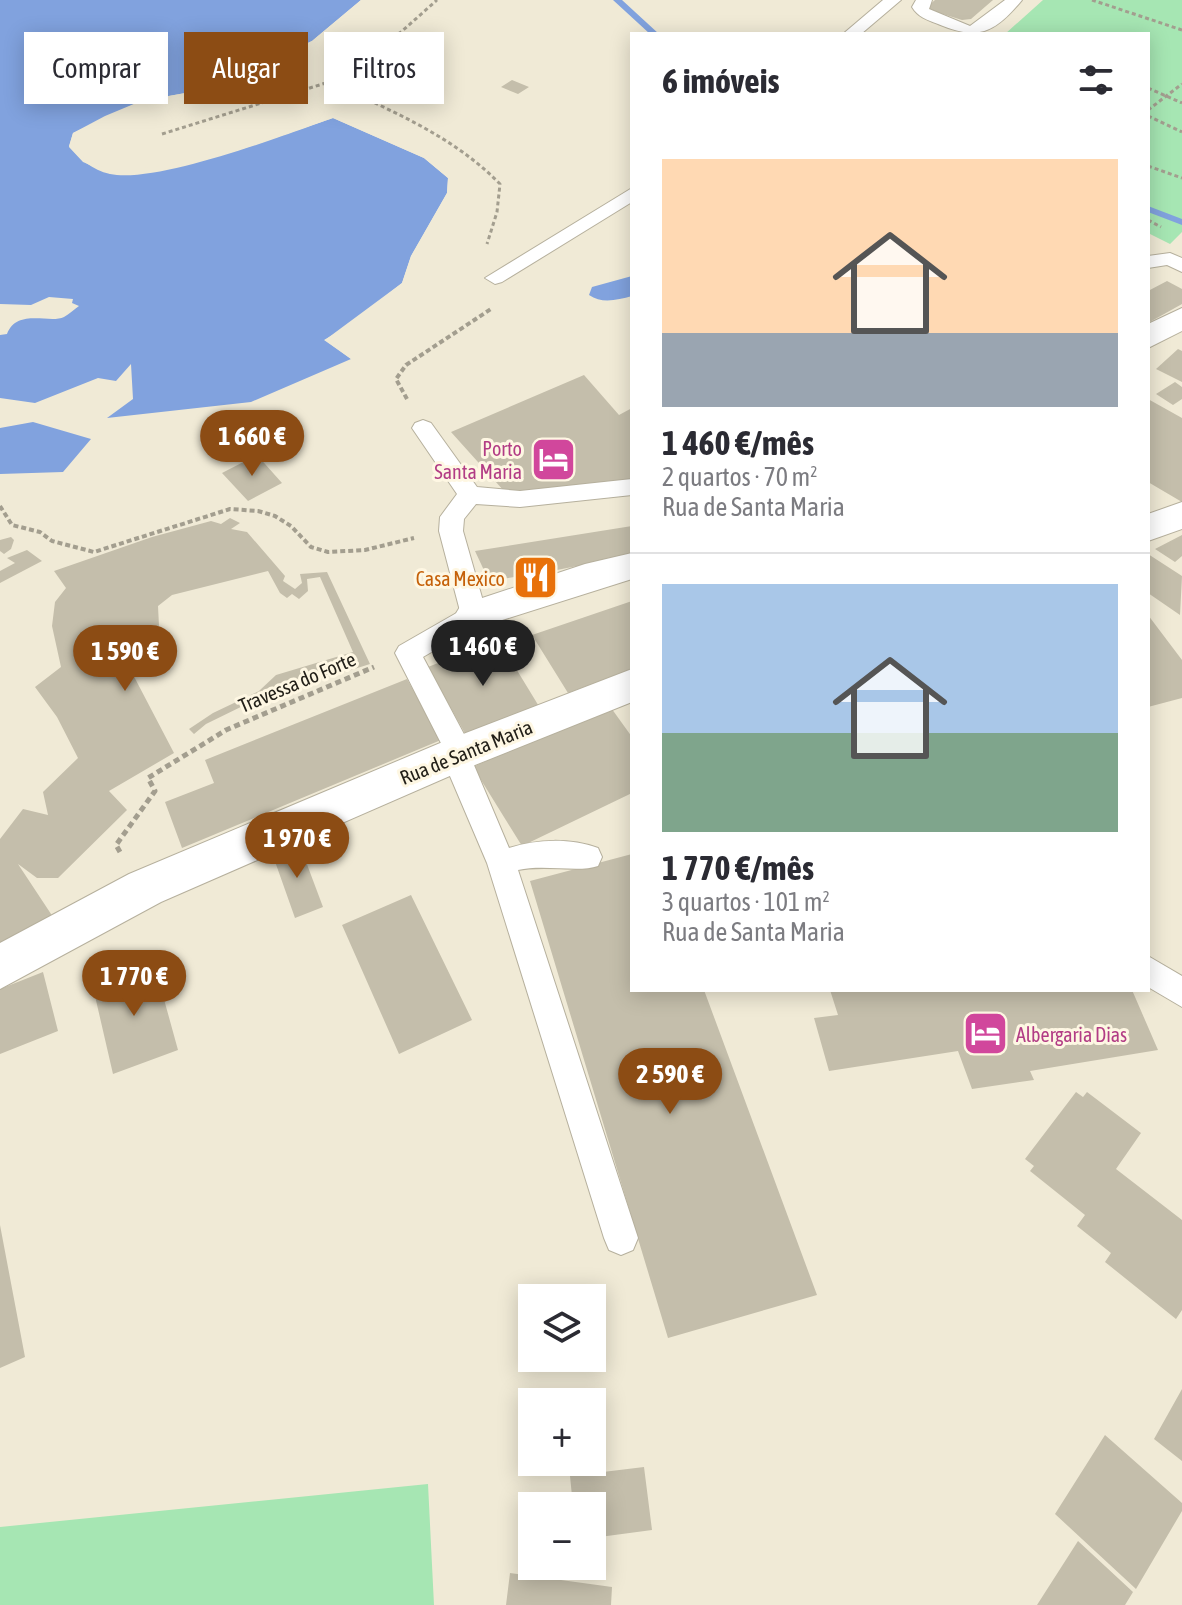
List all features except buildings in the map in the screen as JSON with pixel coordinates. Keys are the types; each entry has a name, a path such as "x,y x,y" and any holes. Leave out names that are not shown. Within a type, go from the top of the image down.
{"street":[{"path":"1150,337 1182,318"},
{"path":"1150,527 1182,515"},
{"path":"474,615 630,567"},
{"name":"Rua de Santa Maria","path":"0,967 145,888 457,754 630,686"}],"lane":[{"path":"853,32 893,0"},
{"path":"924,0 920,7 923,12 971,32 992,20 1014,0"},
{"path":"495,278 630,195"},
{"path":"1150,262 1170,259 1182,266"},
{"path":"495,278 521,289"},
{"path":"423,428 470,495"},
{"path":"470,495 520,499 630,487"},
{"path":"470,495 452,517 451,531 474,615 408,653 457,754 501,863 621,1238"},
{"path":"501,863 534,854 567,853 588,857"},
{"path":"1150,971 1182,993"}],"path":[{"path":"401,32 437,0"},
{"path":"1092,0 1182,30"},
{"path":"162,134 324,84"},
{"path":"1150,109 1182,84"},
{"path":"1150,89 1182,103"},
{"path":"377,104 410,119 482,163 500,184 497,212 481,270 495,278"},
{"path":"1150,117 1182,132"},
{"path":"1150,167 1182,178"},
{"path":"423,428 396,379 406,365 521,289"},
{"path":"0,506 12,525 40,532 52,541 94,552 241,509 270,512 293,528 312,549 333,552 451,531"},
{"name":"Travessa do Forte","path":"116,845 155,791 148,778 226,730 408,653"}],"green space":[{"path":"1043,0 1182,0 1182,232 1170,244 1150,234 1150,32 1007,32"},
{"path":"428,1484 434,1605 0,1605 0,1527"}],"water":[{"path":"0,0 361,0 308,43 308,32 184,32 184,93 168,96 168,32 24,32 24,104 135,104 73,133 69,146 82,160 98,170 131,175 158,172 221,156 333,118 424,158 448,178 447,193 411,256 402,283 325,340 351,359 251,402 107,418 133,399 131,364 116,381 98,378 35,403 0,398 0,335 7,334 18,321 58,319 79,306 72,303 73,299 49,297 31,305 0,304"},
{"path":"630,277 630,296 615,300 594,298 589,295 592,287"},
{"path":"33,422 91,439 63,472 0,474 0,428"}],"pier":[{"path":"361,0 365,0 308,46"},
{"path":"184,93 184,97 168,100 168,96"},
{"path":"134,104 147,104 76,135 74,146 85,159 111,170 154,167 243,145 333,114 353,120 426,155 451,176 451,194 414,257 405,286 332,340 354,356 354,361 324,340 348,326 402,283 411,256 447,193 448,178 424,158 333,118 245,148 155,171 111,174 83,162 69,147 73,133"}],"waterway":[{"path":"617,0 653,32"},
{"path":"1150,210 1182,222"}],"place":[{"name":"Porto Santa Maria","path":"553,459"},
{"name":"Casa Mexico","path":"536,578"},
{"name":"Albergaria Dias","path":"985,1034"}]}
